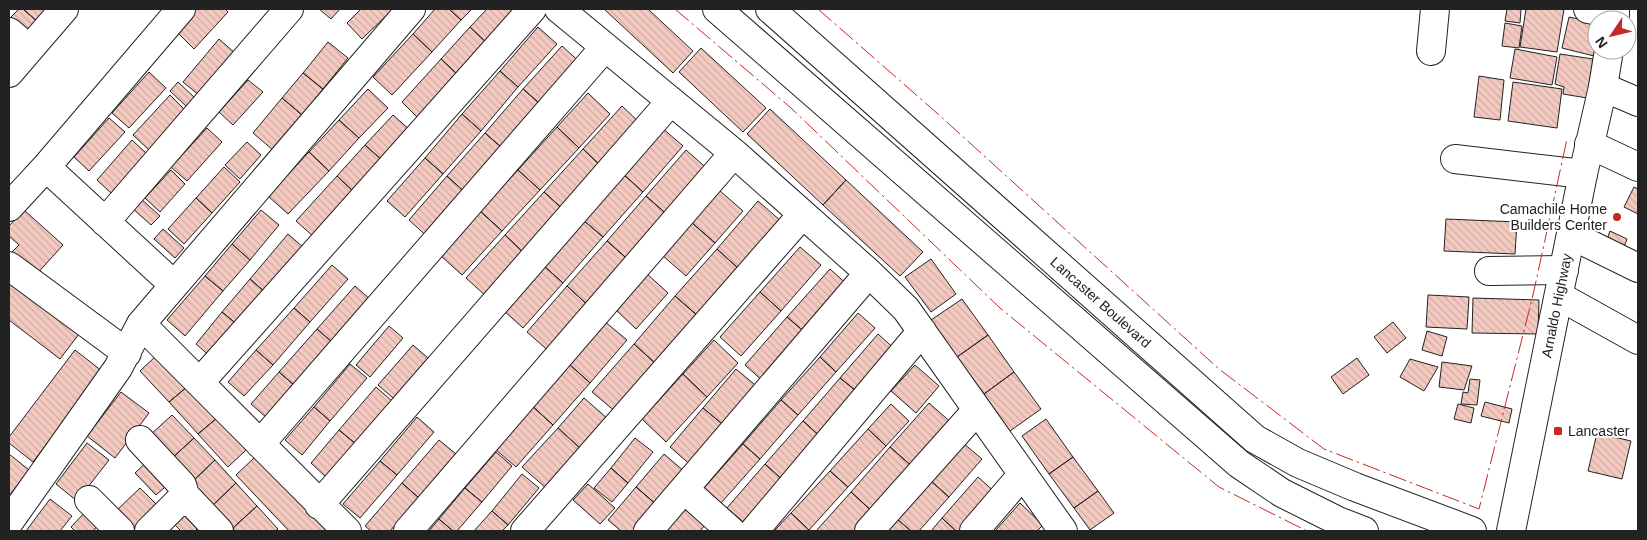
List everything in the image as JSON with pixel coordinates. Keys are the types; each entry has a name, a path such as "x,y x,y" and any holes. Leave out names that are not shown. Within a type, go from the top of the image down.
{"street":[{"path":"9,73 64,9"},
{"path":"9,207 46,167 181,9"},
{"path":"104,222 289,9"},
{"path":"9,522 118,368 141,324 411,9"},
{"path":"200,382 532,9"},
{"path":"559,9 734,153 869,273 906,309 1063,531"},
{"path":"717,9 1239,464 1282,493 1338,521 1364,531"},
{"name":"Lancaster Boulevard","path":"770,9 1255,439 1306,467 1472,531"},
{"path":"1431,51 1435,9"},
{"path":"9,32 29,49"},
{"path":"260,444 605,47"},
{"name":"Arnaldo Highway","path":"1511,531 1607,60"},
{"path":"1603,87 1638,102"},
{"path":"320,505 671,101"},
{"path":"1589,144 1638,167"},
{"path":"408,531 734,153"},
{"path":"1455,158 1583,174"},
{"path":"46,167 174,286"},
{"path":"525,531 802,214"},
{"path":"1571,235 1638,268"},
{"path":"9,266 127,353"},
{"path":"1489,271 1562,283 1638,340"},
{"path":"648,531 869,273"},
{"path":"141,324 347,531"},
{"path":"754,531 922,331"},
{"path":"869,531 977,410"},
{"path":"140,440 182,485 185,496 219,531"},
{"path":"974,531 1022,474"},
{"path":"684,490 731,531"},
{"path":"149,531 185,496"},
{"path":"89,500 120,531"}],"building":[{"path":"19,9 23,9 38,22 29,33 11,17"},
{"path":"23,9 46,9 48,11 38,22"},
{"path":"194,9 225,9 228,12 194,49 175,30"},
{"path":"319,9 340,9 331,19"},
{"path":"361,9 393,9 362,39 347,23"},
{"path":"435,9 449,9 461,20 432,52 413,34"},
{"path":"449,9 472,9 461,20"},
{"path":"487,9 514,9 488,44 470,27"},
{"path":"604,9 648,9 693,51 673,73"},
{"path":"1507,9 1521,9 1520,23 1505,21"},
{"path":"1526,9 1564,9 1557,52 1520,47"},
{"path":"1569,17 1587,21 1587,54 1562,48"},
{"path":"1505,23 1522,26 1519,48 1502,46"},
{"path":"470,27 488,44 459,76 441,59"},
{"path":"538,27 557,44 518,87 500,71"},
{"path":"413,34 432,52 392,95 373,77"},
{"path":"219,39 235,53 200,96 183,82"},
{"path":"328,42 348,58 323,89 303,73"},
{"path":"562,46 584,66 546,109 523,89"},
{"path":"701,48 766,108 743,132 679,72"},
{"path":"1515,49 1557,57 1552,85 1510,78"},
{"path":"1560,54 1593,60 1587,98 1563,94 1564,87 1555,84"},
{"path":"441,59 459,76 419,119 402,102"},
{"path":"500,71 518,87 481,131 462,114"},
{"path":"149,72 166,88 129,128 112,113"},
{"path":"303,73 323,89 302,115 282,98"},
{"path":"1479,76 1504,80 1500,120 1474,117"},
{"path":"248,80 263,92 233,125 219,112"},
{"path":"178,82 195,98 187,107 170,91"},
{"path":"1513,82 1562,89 1557,128 1508,121"},
{"path":"368,89 388,108 359,138 339,120"},
{"path":"523,89 546,109 508,153 485,133"},
{"path":"588,93 610,114 579,148 557,127"},
{"path":"170,95 185,110 149,150 133,135"},
{"path":"282,98 302,115 273,150 253,133"},
{"path":"622,106 642,125 603,168 583,149"},
{"path":"770,109 846,180 823,205 747,134"},
{"path":"462,114 481,131 443,174 425,158"},
{"path":"393,115 411,131 383,161 365,145"},
{"path":"109,118 125,132 89,171 74,157"},
{"path":"339,120 359,138 329,171 309,152"},
{"path":"557,127 579,148 540,190 518,170"},
{"path":"661,127 683,146 643,192 622,173"},
{"path":"207,128 222,142 187,181 171,167"},
{"path":"485,133 508,153 470,197 447,176"},
{"path":"132,140 147,154 111,193 97,180"},
{"path":"247,142 261,155 240,179 225,165"},
{"path":"365,145 383,161 355,193 337,176"},
{"path":"583,149 603,168 565,211 544,192"},
{"path":"686,150 711,172 671,218 646,196"},
{"path":"309,152 329,171 288,214 268,196"},
{"path":"425,158 443,174 405,217 387,201"},
{"path":"224,167 240,182 212,213 196,198"},
{"path":"171,170 185,184 160,212 145,198"},
{"path":"518,170 540,190 502,231 480,211"},
{"path":"622,173 643,192 603,237 582,219"},
{"path":"337,176 355,193 314,237 296,221"},
{"path":"447,176 470,197 431,240 409,220"},
{"path":"846,180 923,252 900,276 823,205"},
{"path":"1634,187 1638,189 1638,214 1624,207"},
{"path":"719,190 743,211 715,243 691,222"},
{"path":"544,192 565,211 525,254 505,235"},
{"path":"646,196 671,218 632,263 607,241"},
{"path":"140,198 160,216 151,225 132,208"},
{"path":"196,198 212,213 184,244 168,229"},
{"path":"758,201 782,222 740,270 717,249"},
{"path":"24,210 63,245 35,276 11,253 19,245 9,236 9,226"},
{"path":"261,210 279,225 250,260 232,244"},
{"path":"480,211 502,231 462,275 440,255"},
{"path":"582,219 603,237 563,283 542,264"},
{"path":"1446,219 1517,222 1515,254 1444,251"},
{"path":"691,222 715,243 686,276 662,255"},
{"path":"163,229 184,248 175,258 154,239"},
{"path":"1610,231 1627,239 1623,250 1606,242"},
{"path":"288,234 304,248 266,293 250,279"},
{"path":"505,235 525,254 487,297 466,278"},
{"path":"607,241 632,263 592,309 567,286"},
{"path":"232,244 250,260 223,291 205,276"},
{"path":"800,247 821,265 781,311 760,292"},
{"path":"717,249 740,270 699,317 675,296"},
{"path":"931,259 956,294 931,312 905,277"},
{"path":"542,264 563,283 523,328 502,309"},
{"path":"332,265 348,279 310,322 294,308"},
{"path":"830,269 850,287 808,335 787,317"},
{"path":"646,273 668,293 636,329 615,309"},
{"path":"205,276 223,291 185,336 167,320"},
{"path":"250,279 266,293 239,326 222,312"},
{"path":"9,280 79,334 60,359 9,320"},
{"path":"355,286 371,300 333,343 317,329"},
{"path":"567,286 592,309 552,354 527,332"},
{"path":"760,292 781,311 741,356 720,337"},
{"path":"1428,295 1469,297 1467,329 1426,327"},
{"path":"675,296 699,317 657,365 634,344"},
{"path":"1473,298 1539,300 1538,334 1472,333"},
{"path":"962,299 988,335 957,357 931,320"},
{"path":"294,308 310,322 273,365 256,350"},
{"path":"222,312 239,326 212,358 196,344"},
{"path":"858,313 875,328 836,372 820,357"},
{"path":"787,317 808,335 765,383 745,365"},
{"path":"604,321 627,340 590,383 568,363"},
{"path":"1393,322 1406,338 1387,353 1374,337"},
{"path":"389,326 403,338 370,377 356,365"},
{"path":"317,329 333,343 295,386 279,372"},
{"path":"1427,331 1447,337 1442,356 1422,350"},
{"path":"878,334 898,352 861,395 840,378"},
{"path":"988,335 1014,372 984,394 957,357"},
{"path":"714,340 738,363 707,397 683,374"},
{"path":"634,344 657,365 616,412 592,392"},
{"path":"413,345 428,358 393,398 378,385"},
{"path":"75,350 102,371 33,462 9,443 9,437"},
{"path":"256,350 273,365 244,396 228,382"},
{"path":"158,354 188,386 169,402 140,371"},
{"path":"820,357 836,372 798,415 781,400"},
{"path":"1357,358 1369,375 1343,394 1331,377"},
{"path":"1410,359 1438,367 1424,391 1400,377"},
{"path":"1442,362 1472,366 1464,390 1439,387"},
{"path":"568,363 590,383 553,425 531,405"},
{"path":"350,364 367,378 330,421 314,407"},
{"path":"915,365 939,386 916,413 891,391"},
{"path":"736,369 760,389 727,428 703,408"},
{"path":"279,372 295,386 267,418 251,404"},
{"path":"1014,372 1041,409 1010,431 984,394"},
{"path":"683,374 707,397 666,442 642,419"},
{"path":"840,378 861,395 823,439 803,421"},
{"path":"1470,379 1480,380 1477,405 1461,404 1463,392 1468,393"},
{"path":"188,386 217,418 198,434 169,402"},
{"path":"376,387 392,401 356,444 339,430"},
{"path":"121,392 149,413 115,458 87,436"},
{"path":"584,398 608,419 581,449 558,428"},
{"path":"781,400 798,415 760,459 743,444"},
{"path":"1485,402 1512,409 1509,423 1481,416"},
{"path":"929,403 954,425 915,469 890,447"},
{"path":"891,404 909,421 886,446 868,429"},
{"path":"1458,404 1474,408 1471,423 1454,419"},
{"path":"531,405 553,425 516,467 494,448"},
{"path":"314,407 330,421 302,455 285,440"},
{"path":"703,408 727,428 693,467 670,447"},
{"path":"172,415 194,438 170,460 148,437"},
{"path":"417,417 434,432 397,475 380,461"},
{"path":"217,418 246,450 228,467 198,434"},
{"path":"1046,419 1073,457 1049,474 1022,436"},
{"path":"803,421 823,439 785,482 765,464"},
{"path":"558,428 581,449 546,488 522,467"},
{"path":"868,429 886,446 848,487 830,471"},
{"path":"339,430 356,444 327,478 311,463"},
{"path":"1597,433 1631,441 1622,479 1588,471"},
{"path":"194,438 215,460 191,483 170,460"},
{"path":"635,438 653,452 628,483 611,468"},
{"path":"439,440 456,454 419,498 402,483"},
{"path":"87,443 109,460 77,501 56,484"},
{"path":"963,443 982,459 949,497 930,480"},
{"path":"743,444 760,459 721,503 704,488"},
{"path":"890,447 915,469 875,514 851,492"},
{"path":"496,452 512,466 482,502 465,488"},
{"path":"9,454 29,470 9,496"},
{"path":"664,454 685,472 657,505 636,487"},
{"path":"152,457 173,480 156,495 135,473"},
{"path":"255,457 327,531 289,531 236,475"},
{"path":"1073,457 1098,491 1074,508 1049,474"},
{"path":"215,460 236,483 212,506 191,483"},
{"path":"380,461 397,475 360,518 343,504"},
{"path":"765,464 785,482 747,525 727,508"},
{"path":"611,468 628,483 612,502 594,488"},
{"path":"830,471 848,487 809,530 791,513"},
{"path":"522,474 539,488 508,525 492,511"},
{"path":"978,477 997,494 965,531 956,531 942,518"},
{"path":"930,480 949,497 919,531 911,531 897,519"},
{"path":"236,483 257,506 233,528 212,506"},
{"path":"402,483 419,498 390,531 371,531 365,526"},
{"path":"588,484 615,508 600,524 573,500"},
{"path":"636,487 657,505 634,531 621,531 608,520"},
{"path":"140,488 157,505 134,527 117,510"},
{"path":"465,488 482,502 457,531 453,531 439,519"},
{"path":"1098,491 1114,513 1090,530 1074,508"},
{"path":"851,492 875,514 860,531 816,531"},
{"path":"690,498 712,517 700,531 661,531"},
{"path":"50,499 72,516 60,531 26,531"},
{"path":"1020,503 1043,525 1037,531 995,531"},
{"path":"257,506 278,529 275,531 235,531 233,528"},
{"path":"88,509 102,521 93,531 75,531 71,527"},
{"path":"492,511 508,525 502,531 474,531"},
{"path":"181,512 197,529 195,531 181,531 171,521"},
{"path":"791,513 809,530 774,531"},
{"path":"942,518 956,531 931,531"},
{"path":"439,519 453,531 429,531"},
{"path":"897,519 911,531 886,531"}],"power":[{"path":"675,9 791,108 1000,308 1219,487 1307,531"},
{"path":"818,9 938,114 1219,369 1324,449 1479,509 1533,295 1567,139"}],"place":[{"name":"Camachile Home Builders Center","path":"1617,217"},
{"name":"Lancaster","path":"1558,431"}]}
